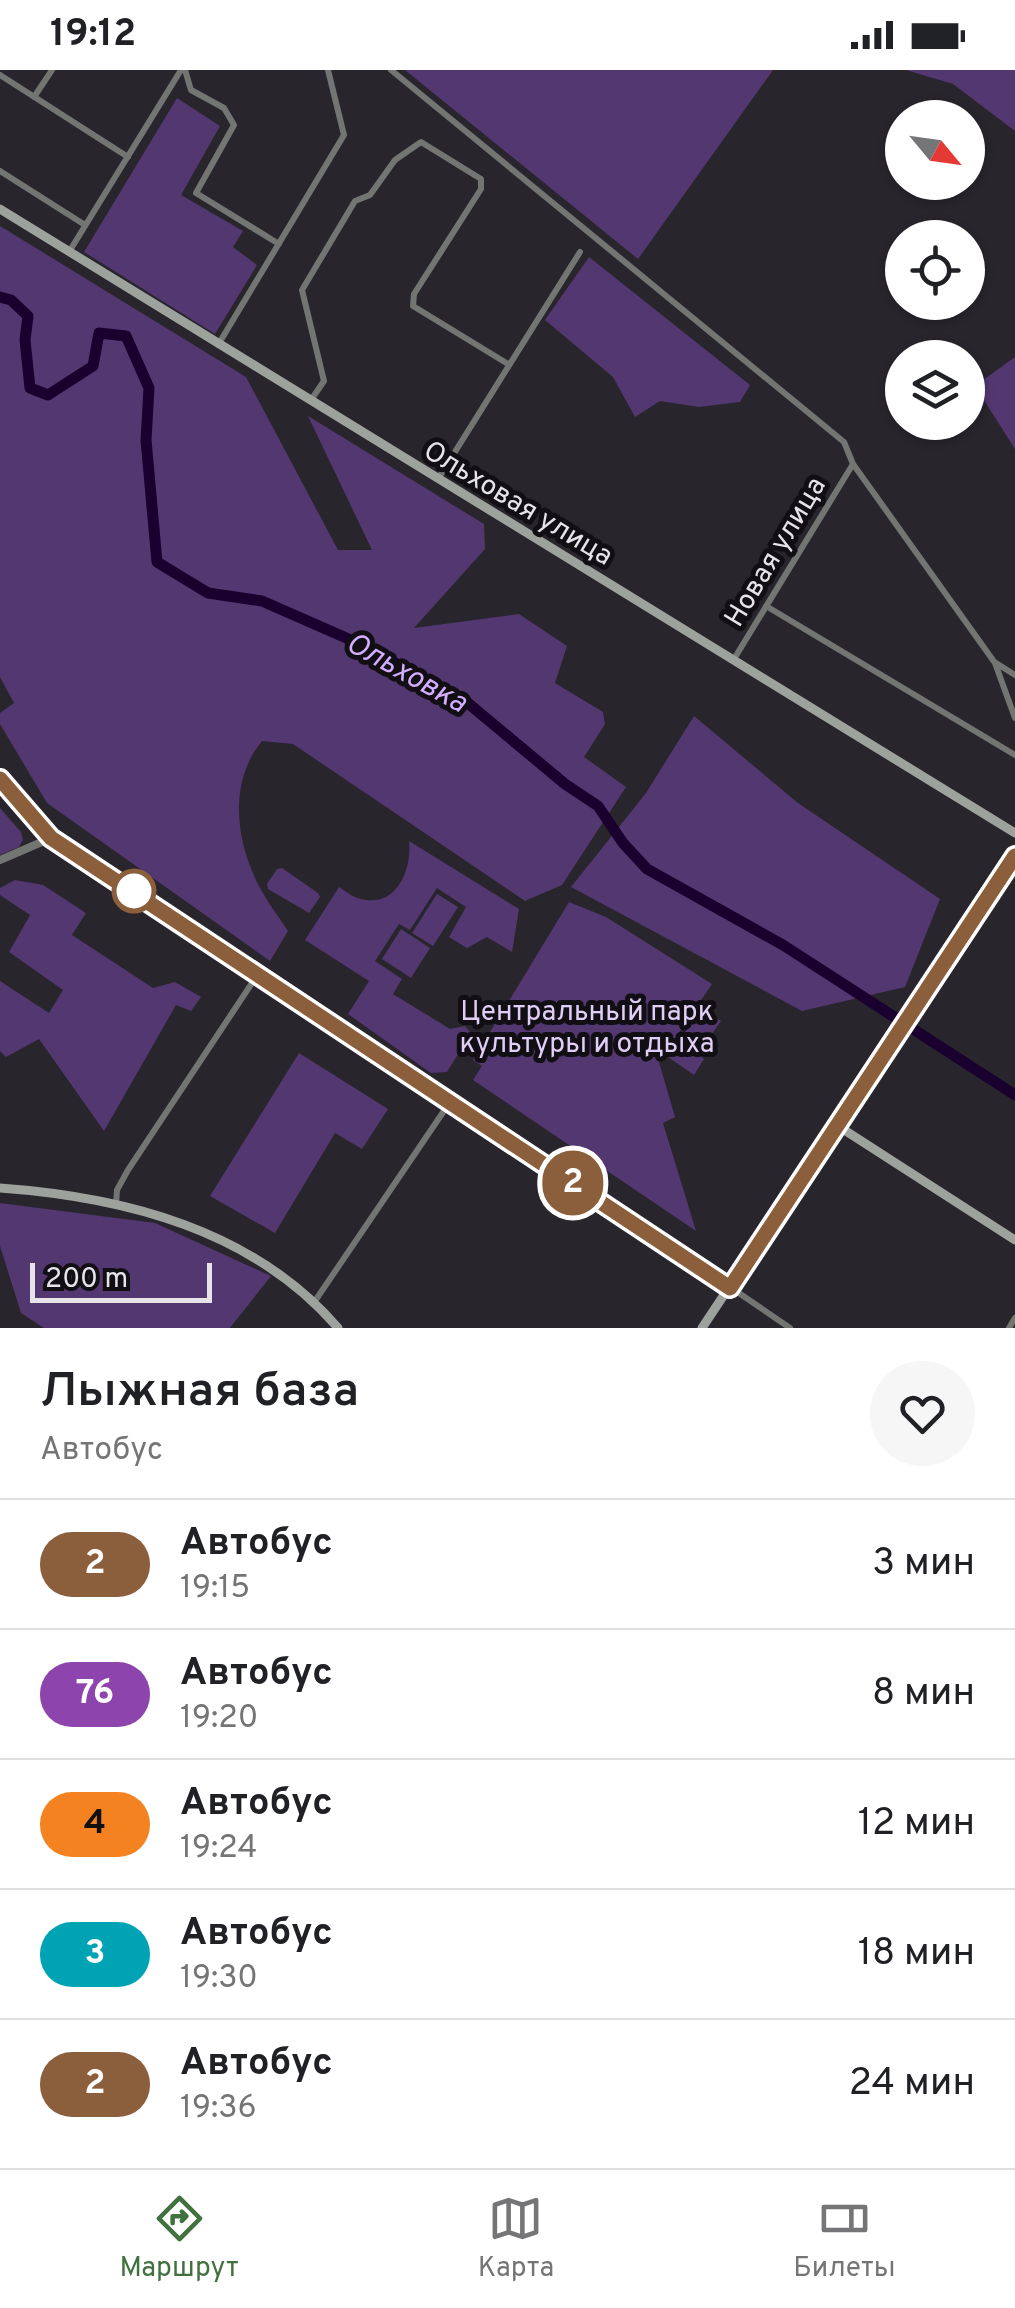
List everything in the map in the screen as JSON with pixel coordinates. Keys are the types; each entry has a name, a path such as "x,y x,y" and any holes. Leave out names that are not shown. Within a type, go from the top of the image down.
{"main road":[{"name":"Ольховая улица","path":"0,209 1015,832"},
{"path":"0,779 51,838 730,1288"},
{"path":"702,1328 1015,856"},
{"path":"835,1124 1015,1240"},
{"path":"0,1188 116,1204 165,1217 224,1240 315,1301 338,1328"}],"street":[{"path":"34,97 52,70"},
{"path":"68,252 183,70"},
{"path":"183,70 191,90 224,108 234,126 196,193 279,244"},
{"path":"218,344 344,135 328,70"},
{"path":"391,70 844,442 853,464 995,662 1015,718"},
{"path":"0,75 128,156"},
{"path":"310,401 324,380 302,290 356,201 370,195 395,160 421,142 481,179 481,190 414,294 413,306 508,364"},
{"path":"0,171 85,225"},
{"path":"438,479 580,252"},
{"name":"Новая улица","path":"733,661 853,464"},
{"path":"766,606 1015,755"},
{"path":"995,662 1015,675"},
{"path":"0,860 51,838"},
{"path":"116,1204 128,1170 258,974"},
{"path":"315,1301 450,1102"},
{"path":"730,1288 790,1328"},
{"path":"1009,1328 1015,1318"}],"green space":[{"path":"405,70 773,70 638,259"},
{"path":"906,70 1015,70 1015,131 985,108 985,100 974,100 953,84"},
{"path":"177,98 220,126 181,195 243,231 233,247 257,265 215,334 84,252"},
{"path":"0,226 246,377 338,550 372,550 308,416 484,524 485,549 414,628 519,614 567,646 555,683 603,712 605,724 584,757 626,787 562,885 525,901 293,744 262,741 244,774 239,811 250,867 288,931 270,961 47,803 0,724 0,713 14,703 0,677"},
{"path":"589,257 750,385 740,402 699,407 660,401 635,417 613,377 545,320"},
{"path":"1015,357 1015,449 985,402 985,379"},
{"path":"694,716 798,803 940,899 905,987 802,1011 571,887 646,793"},
{"path":"0,808 21,832 23,840 19,847 0,855"},
{"path":"409,841 519,909 512,952 487,937 467,948 449,937 466,907 437,888 410,930 399,924 375,961 402,979 393,994 450,1029 465,1026 471,1033 447,1072 431,1073 348,1014 369,981 305,940 339,887 358,898 374,900 393,892 405,874"},
{"path":"282,868 318,893 320,897 309,913 268,889 277,869"},
{"path":"15,880 43,885 86,913 72,935 153,988 175,982 201,997 191,1011 176,1005 104,1131 39,1039 6,1057 0,1051 0,981 49,1013 63,990 9,952 30,915 0,895 0,888"},
{"path":"437,894 458,907 433,946 412,933"},
{"name":"Центральный парк культуры и отдыха","path":"569,902 606,917 712,984 659,1062 675,1117 663,1123 696,1231 473,1080 482,1066 473,1060"},
{"path":"401,929 430,948 411,978 382,959"},
{"path":"701,1008 721,1021 698,1054 704,1059 694,1075 668,1057"},
{"path":"299,1053 388,1109 362,1149 335,1133 275,1233 210,1196"},
{"path":"0,1203 155,1223 271,1276 230,1328 44,1328 21,1313 0,1246"}],"waterway":[{"name":"Ольховка","path":"0,297 11,300 28,316 25,340 30,388 48,395 93,366 99,333 126,336 149,388 146,440 157,562 208,593 262,601 360,644 463,699 565,784 598,806 647,869 783,945 1015,1095"}],"bus line":[{"name":"2","path":"0,779 51,838 730,1288 1015,856"}]}
